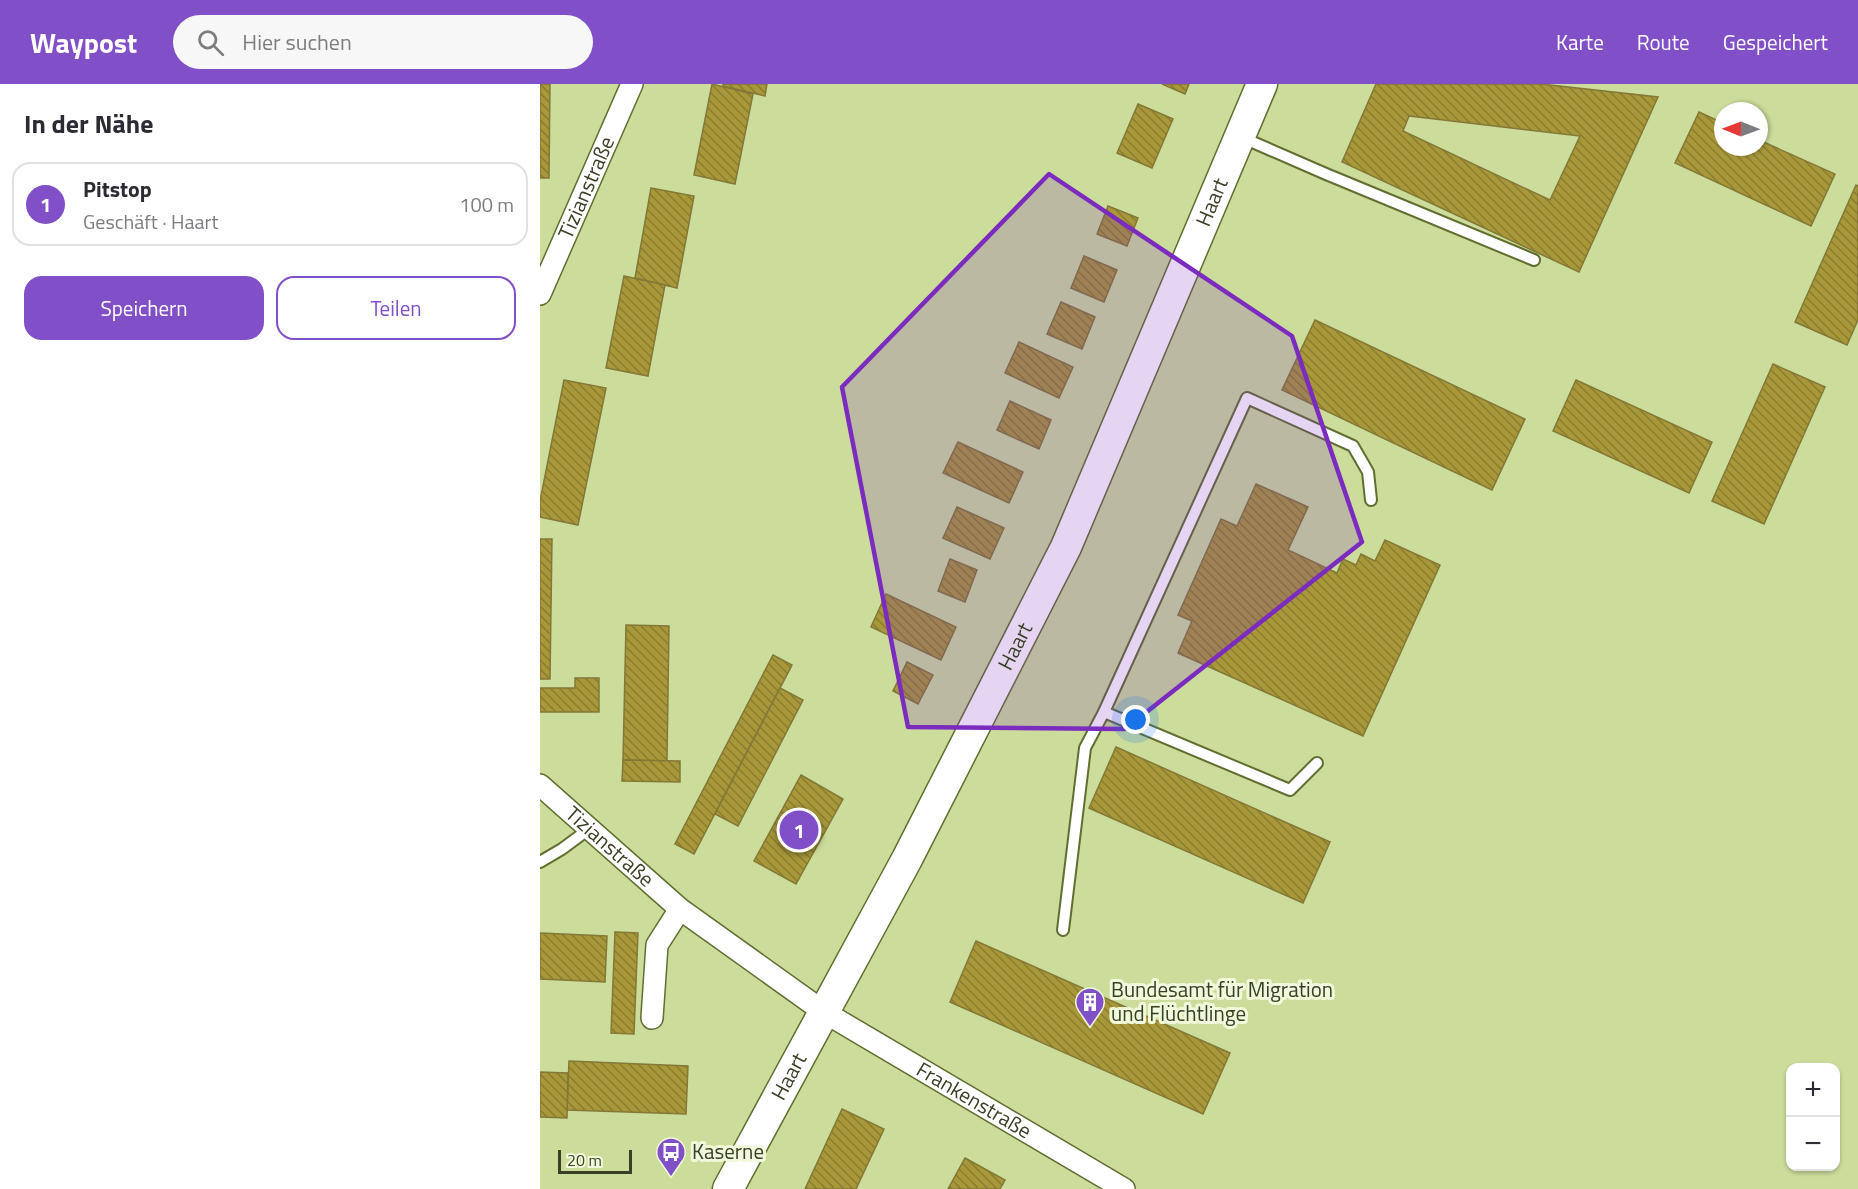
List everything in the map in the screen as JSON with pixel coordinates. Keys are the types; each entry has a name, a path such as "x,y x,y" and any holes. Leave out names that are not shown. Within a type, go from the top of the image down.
{"main road":[{"name":"Haart","path":"728,1189 949,777 1066,546 1262,84"}],"street":[{"name":"Tizianstraße","path":"540,294 632,84"},
{"name":"Tizianstraße","path":"540,785 680,909 824,1012"},
{"path":"652,1018 657,945 680,909"},
{"name":"Frankenstraße","path":"824,1012 1124,1189"}],"lane":[{"path":"1241,137 1534,260"},
{"path":"1063,930 1085,748 1104,712 1247,398 1353,446 1368,472 1371,500"},
{"path":"1104,712 1290,790 1317,763"},
{"path":"540,862 589,829"}],"highlighted area":[{"path":"1049,174 1292,336 1362,542 1125,729 908,727 842,387"}],"building":[{"path":"540,84 550,84 549,178 540,178"},
{"path":"712,84 753,94 735,184 694,175"},
{"path":"723,84 767,84 765,96 723,86"},
{"path":"1162,84 1189,84 1185,94"},
{"path":"1376,84 1541,84 1658,97 1579,272 1342,162","holes":["1409,116 1580,136 1550,200 1403,131"]},
{"path":"1138,104 1173,119 1152,168 1117,153"},
{"path":"1699,112 1714,119 1714,156 1768,156 1768,144 1835,174 1811,226 1675,163"},
{"path":"1856,185 1858,186 1858,320 1847,345 1795,322"},
{"path":"651,188 694,196 677,288 635,278"},
{"path":"1108,206 1138,218 1127,246 1097,234"},
{"path":"1084,256 1117,270 1104,302 1071,288"},
{"path":"624,276 665,285 648,376 606,368"},
{"path":"1061,302 1095,317 1082,349 1047,334"},
{"path":"1315,320 1525,419 1492,490 1282,390"},
{"path":"1019,342 1073,367 1059,398 1005,373"},
{"path":"1773,364 1825,387 1764,524 1712,501"},
{"path":"564,380 606,388 578,525 540,517 540,501"},
{"path":"1576,380 1712,442 1689,493 1553,431"},
{"path":"1010,401 1051,420 1039,449 997,430"},
{"path":"958,442 1023,472 1009,503 943,473"},
{"path":"1256,484 1308,507 1288,550 1337,573 1343,559 1356,565 1361,554 1375,561 1385,540 1440,565 1363,736 1178,653 1192,621 1178,615 1221,519 1237,526"},
{"path":"957,507 1004,528 990,559 943,538"},
{"path":"540,539 552,539 550,679 540,679"},
{"path":"950,559 977,570 965,602 938,591"},
{"path":"886,594 956,627 941,660 871,627"},
{"path":"626,625 669,626 667,761 623,760"},
{"path":"773,655 792,665 694,854 675,844"},
{"path":"907,662 933,675 918,704 893,691"},
{"path":"575,678 599,678 599,712 540,712 540,688 575,688"},
{"path":"780,688 803,700 738,826 715,814"},
{"path":"1116,747 1330,842 1303,903 1089,808"},
{"path":"623,760 680,761 680,782 622,781"},
{"path":"801,775 843,799 796,884 754,861"},
{"path":"615,932 638,933 634,1034 611,1033"},
{"path":"540,933 607,936 605,982 540,979"},
{"name":"Bundesamt für Migration und Flüchtlinge","path":"976,941 1230,1053 1203,1114 950,1002"},
{"path":"569,1061 688,1066 686,1114 567,1110"},
{"path":"540,1072 568,1073 567,1118 540,1117"},
{"path":"842,1109 884,1129 856,1189 805,1189"},
{"path":"965,1158 1005,1180 1000,1189 948,1189"}],"place":[{"name":"Pitstop","path":"799,830"},
{"name":"Bundesamt für Migration und Flüchtlinge","path":"1090,1028"},
{"name":"Kaserne","path":"671,1178"}]}
